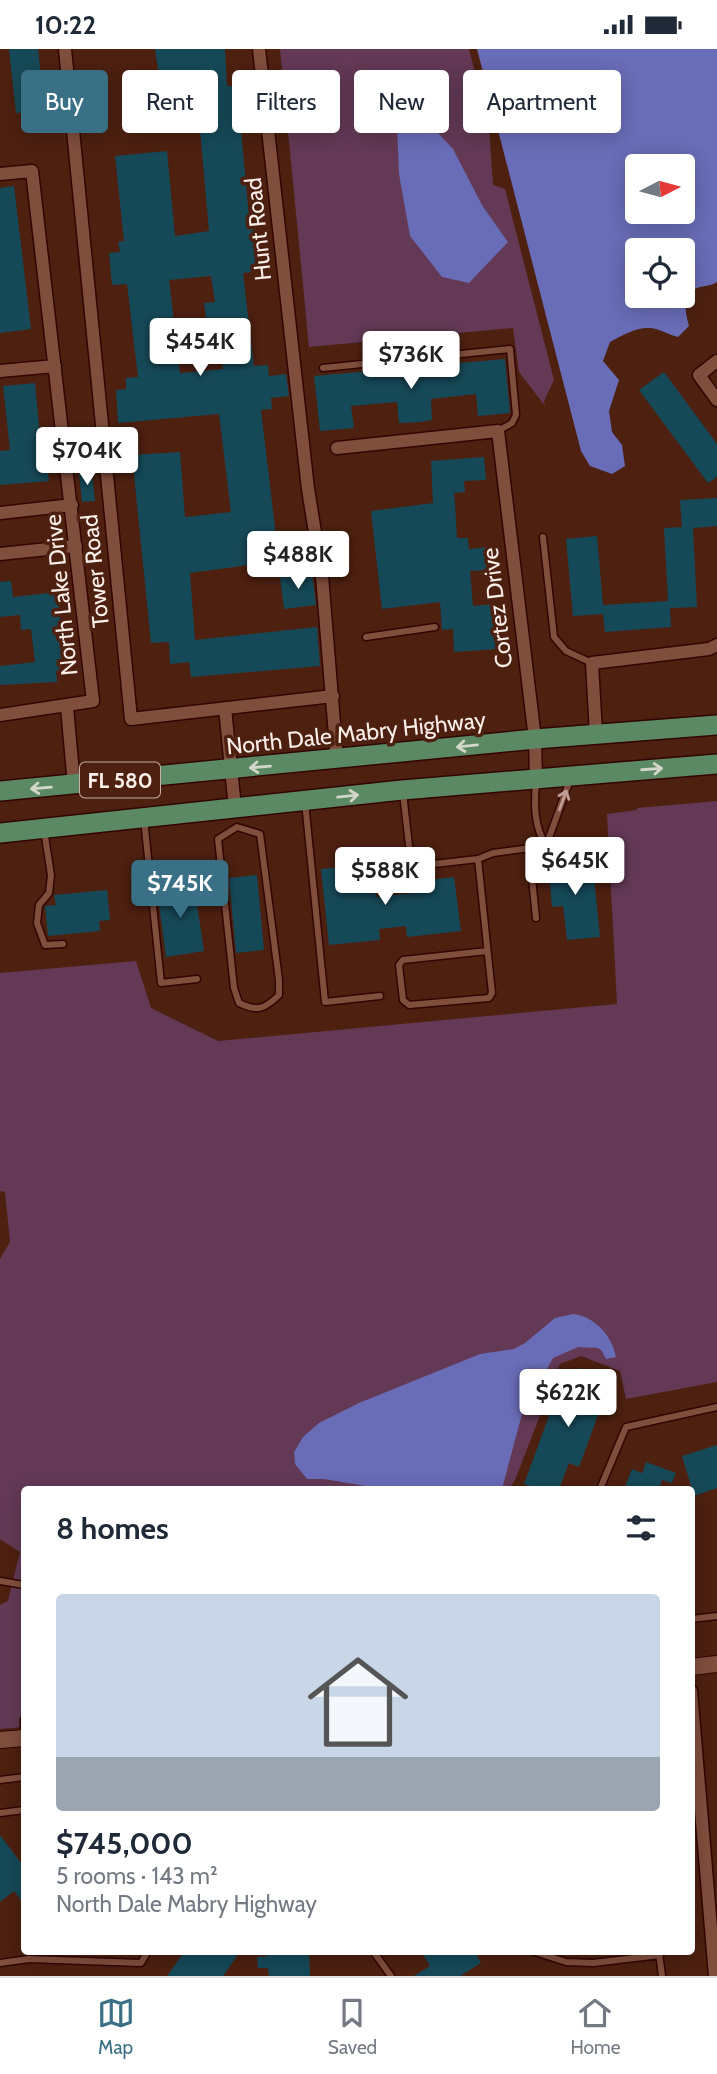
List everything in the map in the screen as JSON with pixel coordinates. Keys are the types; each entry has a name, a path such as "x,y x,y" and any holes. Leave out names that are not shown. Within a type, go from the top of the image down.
{"main road":[{"name":"North Dale Mabry Highway","path":"0,792 535,739 717,725"},
{"name":"FL 580","path":"0,833 143,817 236,817 304,800 717,764"}],"street":[{"name":"Tower Road","path":"65,49 131,719 333,696"},
{"name":"Hunt Road","path":"259,49 308,489 323,576 337,760"},
{"name":"North Lake Drive","path":"0,174 32,171 93,701 67,707 74,785"},
{"path":"717,361 699,375 717,400"},
{"path":"0,371 55,366"},
{"path":"337,448 498,431"},
{"name":"Cortez Drive","path":"498,431 535,739 536,780"},
{"path":"0,513 72,505"},
{"path":"0,554 76,546"},
{"path":"596,734 592,663 709,649 717,645"},
{"path":"0,715 67,707"},
{"path":"225,708 236,817"},
{"path":"695,1667 717,1664"},
{"path":"695,1733 714,1930 715,1976"},
{"path":"0,1741 21,1738"}],"lane":[{"path":"323,368 510,349 516,415 512,423 498,431"},
{"path":"543,537 554,636 566,651 592,663"},
{"path":"366,637 435,627"},
{"path":"546,846 572,776"},
{"path":"536,780 534,802 538,833 546,846"},
{"path":"402,790 411,863 416,866 478,859 494,853 546,846"},
{"path":"304,800 324,1003 380,996"},
{"path":"143,817 161,983 197,979"},
{"path":"236,817 260,834 279,980 279,995 269,1006 251,1009 239,1003 233,988 218,839 236,817"},
{"path":"44,828 51,875 49,893 39,905 37,923 45,945 64,944"},
{"path":"529,848 536,918"},
{"path":"478,859 492,993 489,998 409,1005 403,1000 399,965 403,960 487,951"},
{"path":"601,1486 626,1427 717,1408"},
{"path":"0,1581 21,1584"},
{"path":"695,1619 717,1616"},
{"path":"0,1780 21,1777"},
{"path":"0,1813 21,1810"},
{"path":"30,1959 32,1955"},
{"path":"0,1963 30,1959 141,1963 146,1955"},
{"path":"376,1955 391,1976"},
{"path":"544,1955 566,1962 593,1963 646,1955"},
{"path":"659,1955 662,1976"}],"shaded area":[{"path":"280,49 469,49 474,70 463,70 463,133 489,133 493,185 505,189 554,380 544,401 545,406 519,372 513,328 309,347 288,133 340,133 340,70 282,70","holes":["399,174 482,205 508,242"]},
{"path":"717,801 717,1382 626,1399 620,1371 581,1356 560,1364 511,1486 21,1486 21,1727 0,1729 0,1605 8,1601 20,1552 0,1539 0,1259 10,1242 5,1192 0,1191 0,973 136,961 151,1008 218,1041 617,1004 607,814 637,808"}],"water":[{"path":"477,49 717,49 717,282 695,290 695,238 625,238 625,308 686,308 689,326 678,337 656,329 644,328 610,342 603,361 619,380 609,411 612,432 622,445 625,466 612,474 590,466 581,451 499,133 621,133 621,70 482,70"},
{"path":"397,133 438,133 453,149 482,205 508,242 469,283 442,277 410,236 399,174"},
{"path":"573,1314 588,1318 606,1334 616,1357 606,1359 598,1348 578,1347 553,1358 522,1414 503,1486 365,1486 307,1479 295,1464 294,1452 303,1437 319,1423 359,1403 480,1354 514,1349 555,1318"}],"building":[{"path":"9,49 38,49 40,70 21,70 21,112 16,113"},
{"path":"155,49 225,49 227,86 232,86 232,133 241,133 250,228 255,227 256,237 268,236 270,270 243,273 254,366 268,365 269,376 286,374 289,396 271,398 272,409 261,410 279,561 190,573 195,640 317,627 320,666 191,677 189,662 170,664 169,642 151,643 132,455 180,452 185,517 231,512 219,414 118,423 116,390 126,389 126,378 138,377 127,284 112,285 109,253 120,252 118,242 124,241 115,156 167,151 175,236 209,231 200,133 218,133 218,70 158,70","holes":["211,276 215,302 204,303 210,346 220,344 223,369 180,373 169,280"]},
{"path":"14,186 31,329 0,333 0,188"},
{"path":"505,359 510,413 478,416 476,394 431,399 432,420 421,422 399,423 397,402 351,406 354,428 320,431 314,376"},
{"path":"664,372 717,444 717,477 708,483 639,390"},
{"path":"35,383 42,458 46,458 49,481 0,485 0,451 10,450 3,386"},
{"path":"484,457 486,480 464,481 465,492 454,493 457,538 468,538 469,549 490,547 492,570 470,571 473,606 494,604 497,649 454,652 453,629 442,630 440,602 382,609 371,511 433,503 431,461"},
{"path":"92,473 95,501 82,502 79,474"},
{"path":"717,498 717,526 693,528 697,607 670,608 671,627 605,632 603,614 573,616 566,539 597,536 603,605 668,601 664,528 682,527 680,500"},
{"path":"312,573 316,605 284,609 280,577"},
{"path":"11,581 13,597 57,592 66,669 56,671 57,682 0,685 0,666 35,662 31,629 21,630 20,615 0,617 0,582"},
{"path":"581,858 583,869 593,868 600,937 567,940 563,906 552,907 548,861"},
{"path":"373,864 376,897 413,893 412,882 454,877 461,931 407,937 406,926 379,929 380,940 329,945 321,869"},
{"path":"257,875 264,950 236,953 229,878"},
{"path":"194,884 204,951 166,957 157,889"},
{"path":"107,890 110,920 99,921 100,931 48,936 45,906 56,905 54,895"},
{"path":"579,1368 611,1380 579,1467 569,1463 560,1486 524,1484 564,1375 575,1379"},
{"path":"717,1445 717,1488 695,1496 695,1486 691,1486 682,1456"},
{"path":"646,1462 676,1473 672,1483 662,1480 660,1486 625,1486 632,1469 642,1473"},
{"path":"0,1835 21,1863 21,1900 14,1891 0,1902"},
{"path":"182,1955 237,1956 223,1976 167,1976"},
{"path":"309,1955 310,1976 269,1976 268,1968 258,1968 257,1957"},
{"path":"423,1955 476,1955 481,1963 460,1976 414,1976 430,1966"}]}
